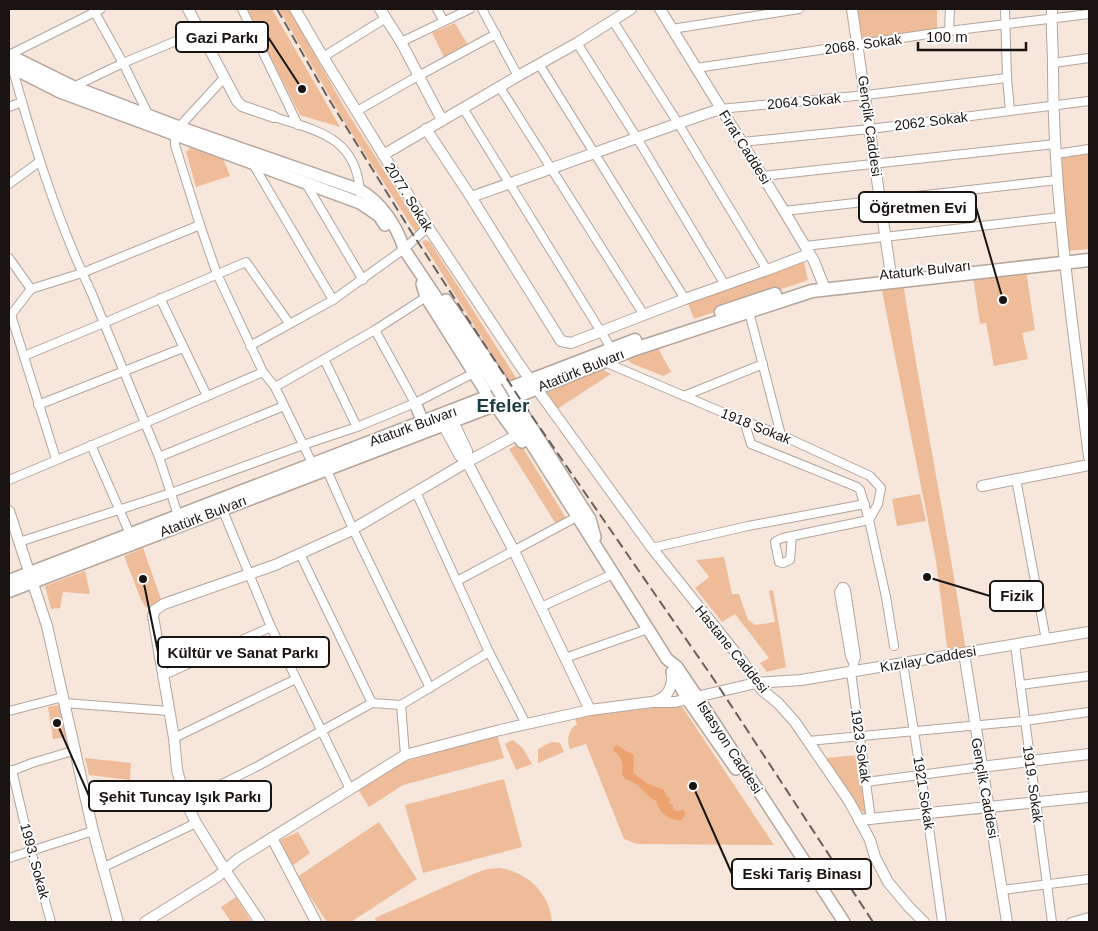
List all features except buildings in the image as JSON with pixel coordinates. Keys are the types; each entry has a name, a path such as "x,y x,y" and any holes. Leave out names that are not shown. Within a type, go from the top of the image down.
{"main road":[{"path":"10,58 150,120"},
{"path":"10,58 60,92 360,190 376,201 400,235 404,249"},
{"path":"177,130 253,164 305,181 360,203 379,216 396,241 404,249 501,397 517,435 571,520 583,537 598,548"},
{"name":"Ataturk Bulvarı","path":"823,285 1064,259 1089,252"},
{"path":"1064,259 1089,260"},
{"path":"417,270 426,297 474,373 501,397"},
{"name":"Atatürk Bulvarı","path":"601,357 611,348 823,285"},
{"name":"Atatürk Bulvarı","path":"501,397 601,357 635,349 748,308"},
{"name":"Ataturk Bulvarı","path":"319,466 424,422 446,419 501,397"},
{"name":"Istasyon Caddesi","path":"501,397 667,659 677,667 844,922"},
{"path":"414,403 424,422"},
{"name":"Atatürk Bulvarı","path":"9,581 31,578 319,466 446,419"},
{"name":"Atatürk Bulvarı","path":"9,591 31,578 130,534 178,515 220,504"},
{"path":"667,659 672,673 694,695 836,922"}],"street":[{"path":"188,9 224,78 242,106 331,137 339,143 350,157 357,172 360,203"},
{"path":"242,9 298,125"},
{"name":"2077. Sokak","path":"295,9 323,58 428,228 534,384"},
{"path":"380,9 401,42 442,120"},
{"path":"437,9 443,20"},
{"path":"401,42 443,20 470,9"},
{"path":"482,9 518,76"},
{"name":"Fırat Caddesi","path":"660,9 784,211 807,250 823,285"},
{"path":"672,29 799,9"},
{"name":"Gençlik Caddesi","path":"852,9 866,95 891,278"},
{"path":"949,32 950,9"},
{"path":"1006,9 1007,78 1010,111"},
{"path":"1052,9 1053,106 1060,217 1089,457"},
{"path":"150,120 96,10 10,58 39,162 82,273 159,457 178,515"},
{"path":"383,155 499,86 613,22 627,10"},
{"name":"2068. Sokak","path":"696,68 1005,24 1052,20 1089,14"},
{"path":"323,58 386,18"},
{"path":"613,22 678,123 767,270"},
{"path":"60,92 200,31"},
{"path":"357,111 496,34"},
{"path":"577,43 637,138 725,285"},
{"path":"1053,63 1089,58"},
{"path":"540,64 684,299"},
{"path":"224,78 177,130 175,145 200,225 218,274 250,346 303,444 319,466 353,529 430,688"},
{"name":"2064 Sokak","path":"720,109 866,95 1007,78"},
{"path":"499,86 644,315"},
{"name":"2062 Sokak","path":"742,142 870,129 1089,101"},
{"path":"9,107 22,102"},
{"path":"463,108 611,348"},
{"path":"471,197 720,109"},
{"path":"426,129 561,341 571,343 684,299 767,270 807,250 884,237 1060,217"},
{"path":"763,176 875,163 1055,149 1089,149"},
{"path":"9,184 39,162"},
{"path":"253,164 332,300"},
{"path":"784,211 1057,180"},
{"path":"305,181 363,280"},
{"path":"56,460 10,315 31,289 82,273 200,225"},
{"path":"250,346 332,300 363,280 428,228"},
{"path":"9,258 31,289"},
{"path":"24,356 104,324 246,262 290,324"},
{"path":"274,388 375,330 426,297"},
{"path":"160,298 207,396"},
{"path":"748,308 781,435"},
{"path":"375,330 414,403"},
{"path":"38,405 183,348"},
{"name":"1918 Sokak","path":"601,357 684,396 781,435 870,476 881,488 878,504 869,520"},
{"path":"324,359 357,427"},
{"path":"684,396 763,364"},
{"path":"9,480 263,372"},
{"path":"19,542 171,493 303,444 357,427 414,403 474,373"},
{"name":"Hastane Caddesi","path":"534,384 652,548 808,741 849,801 870,840 874,857 882,871 908,906 924,922"},
{"path":"159,457 284,406"},
{"path":"446,419 460,456 468,462 514,551 590,710"},
{"path":"744,420 751,444 857,487 860,490 869,520 886,597 894,646"},
{"path":"260,922 196,823 186,802 177,770 174,738 153,616 155,610 164,604 300,554 353,529 517,435"},
{"path":"91,445 130,534"},
{"path":"982,486 1089,465"},
{"path":"1016,479 1046,640"},
{"path":"416,492 489,652 526,724"},
{"path":"220,504 271,626 350,790"},
{"path":"652,548 748,526 865,504"},
{"path":"9,511 47,626 76,750 92,831 118,922"},
{"path":"457,581 571,520"},
{"path":"792,536 869,520"},
{"path":"300,554 372,703"},
{"path":"541,607 613,574"},
{"path":"842,587 846,590 856,657 852,668 839,592 842,587"},
{"path":"164,675 271,626"},
{"path":"565,658 648,629"},
{"name":"Kızılay Caddesi","path":"145,922 216,877 234,861 405,755 526,724 590,710 657,701 740,686 786,686 801,680 852,668 903,663 1089,632"},
{"name":"1919. Sokak","path":"1015,645 1052,922"},
{"path":"186,802 258,766 372,703 402,704 489,652"},
{"name":"Gençlik Caddesi","path":"964,653 1006,922"},
{"path":"740,686 745,681 746,676 743,662"},
{"name":"1921 Sokak","path":"903,663 942,922"},
{"name":"1923 Sokak","path":"852,668 871,820"},
{"path":"657,701 671,687 672,673"},
{"path":"1020,685 1089,676"},
{"path":"174,738 296,679"},
{"path":"9,711 63,700 168,711"},
{"path":"402,704 405,755"},
{"path":"808,741 1089,712"},
{"path":"11,771 76,750"},
{"path":"866,782 1089,754"},
{"name":"1993. Sokak","path":"11,771 51,922"},
{"path":"859,820 1089,797"},
{"path":"102,868 196,823"},
{"path":"9,858 92,831"},
{"path":"272,838 316,922"},
{"path":"1002,890 1089,879"},
{"path":"1071,922 1089,918"}],"shaded area":[{"path":"246,9 272,9 340,127 300,115"},
{"path":"279,9 289,9 347,112 419,225 420,235 418,236 347,126"},
{"path":"855,9 937,9 937,30 859,42"},
{"path":"455,23 468,45 445,59 432,33"},
{"path":"192,146 222,156 230,176 196,187 186,152"},
{"path":"1089,153 1089,249 1067,251 1059,157"},
{"path":"425,240 430,242 518,381 511,384 422,242"},
{"path":"803,258 808,280 694,319 687,301"},
{"path":"1026,270 1035,330 1022,333 1028,359 994,366 986,323 980,324 973,276"},
{"path":"903,283 966,651 948,654 936,561 881,286"},
{"path":"658,348 671,372 663,376 631,363 627,359 629,355"},
{"path":"597,367 611,374 557,409 547,393"},
{"path":"520,443 566,518 556,524 509,449"},
{"path":"920,494 926,521 897,526 892,499"},
{"path":"143,548 162,602 146,607 142,602 124,556"},
{"path":"724,557 732,594 739,594 748,620 755,625 775,622 769,591 773,590 786,667 767,672 760,663 769,658 735,614 722,622 695,588 709,577 696,560"},
{"path":"85,571 90,594 63,592 60,608 51,609 45,586"},
{"path":"59,705 62,709 68,737 53,739 48,707"},
{"path":"681,705 774,845 637,844 624,839 586,744 570,749 569,735 577,724 574,717"},
{"path":"497,735 504,758 403,785 369,807 358,789 404,762"},
{"path":"512,740 522,747 532,764 516,770 505,744"},
{"path":"551,742 560,743 564,752 538,763 538,749"},
{"path":"616,745 634,755 633,773 648,784 664,790 666,796 670,798 669,803 673,805 673,809 676,811 683,810 686,813 682,820 666,816 660,810 656,801 622,775 622,761 613,750"},
{"path":"860,755 868,815 860,810 825,758"},
{"path":"85,758 131,763 130,780 89,775"},
{"path":"504,779 522,847 423,873 405,805"},
{"path":"379,822 417,879 351,922 327,922 297,877"},
{"path":"298,832 310,853 292,866 280,840"},
{"path":"500,868 520,874 536,886 547,902 552,922 374,922 376,921 375,918 478,872"},
{"path":"236,897 250,922 231,922 221,907"}],"railway":[{"path":"277,9 327,96 412,233 518,396 717,684 873,922"}],"place":[{"name":"Gazi Parkı","path":"302,89"},
{"name":"Öğretmen Evi","path":"1003,300"},
{"name":"Fizik","path":"927,577"},
{"name":"Kültür ve Sanat Parkı","path":"143,579"},
{"name":"Şehit Tuncay Işık Parkı","path":"57,723"},
{"name":"Eski Tariş Binası","path":"693,786"}],"district":[{"name":"Efeler","path":"503,405"}]}
